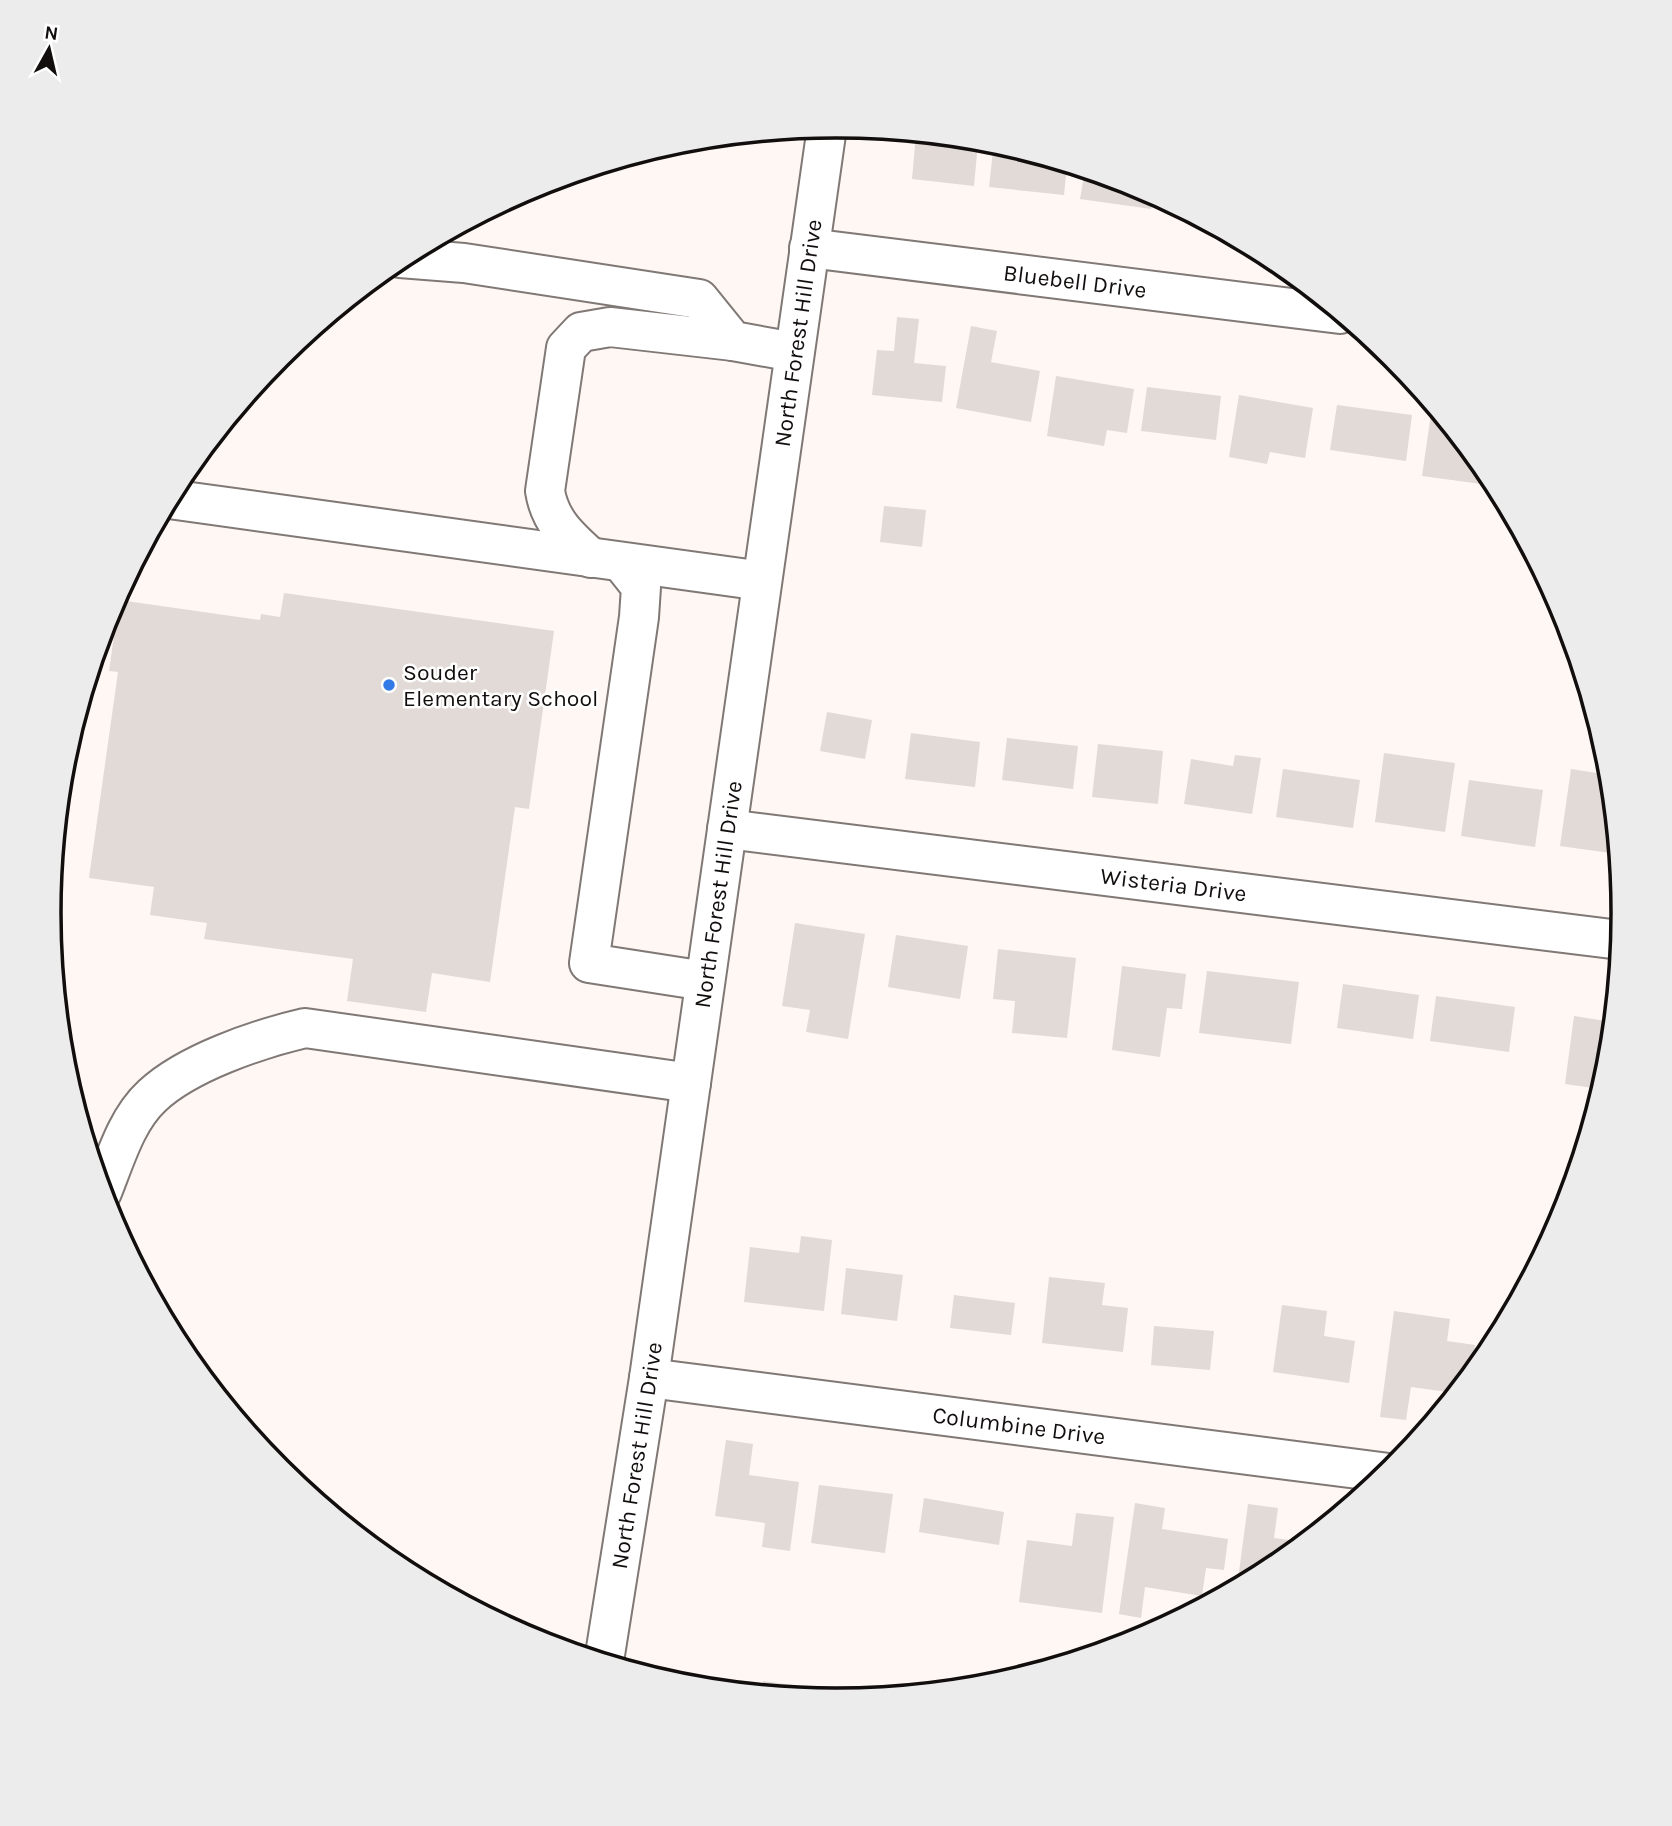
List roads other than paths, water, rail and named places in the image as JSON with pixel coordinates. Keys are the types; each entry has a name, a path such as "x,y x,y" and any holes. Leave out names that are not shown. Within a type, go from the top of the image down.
{"street":[{"name":"North Forest Hill Drive","path":"605,1652 649,1378 825,138"},
{"name":"Bluebell Drive","path":"809,248 1325,312"},
{"path":"421,260 464,263 699,299 733,341"},
{"path":"705,981 589,963 639,617 640,587 607,561 565,534 548,511 544,491 566,348 581,332 610,327 733,341 794,352"},
{"path":"181,501 762,581"},
{"name":"Wisteria Drive","path":"727,829 1610,939"},
{"path":"108,1177 125,1135 151,1096 189,1071 269,1037 305,1028 691,1083"},
{"name":"Columbine Drive","path":"649,1378 1373,1471"}],"place":[{"name":"Souder Elementary School","path":"389,685"}]}
